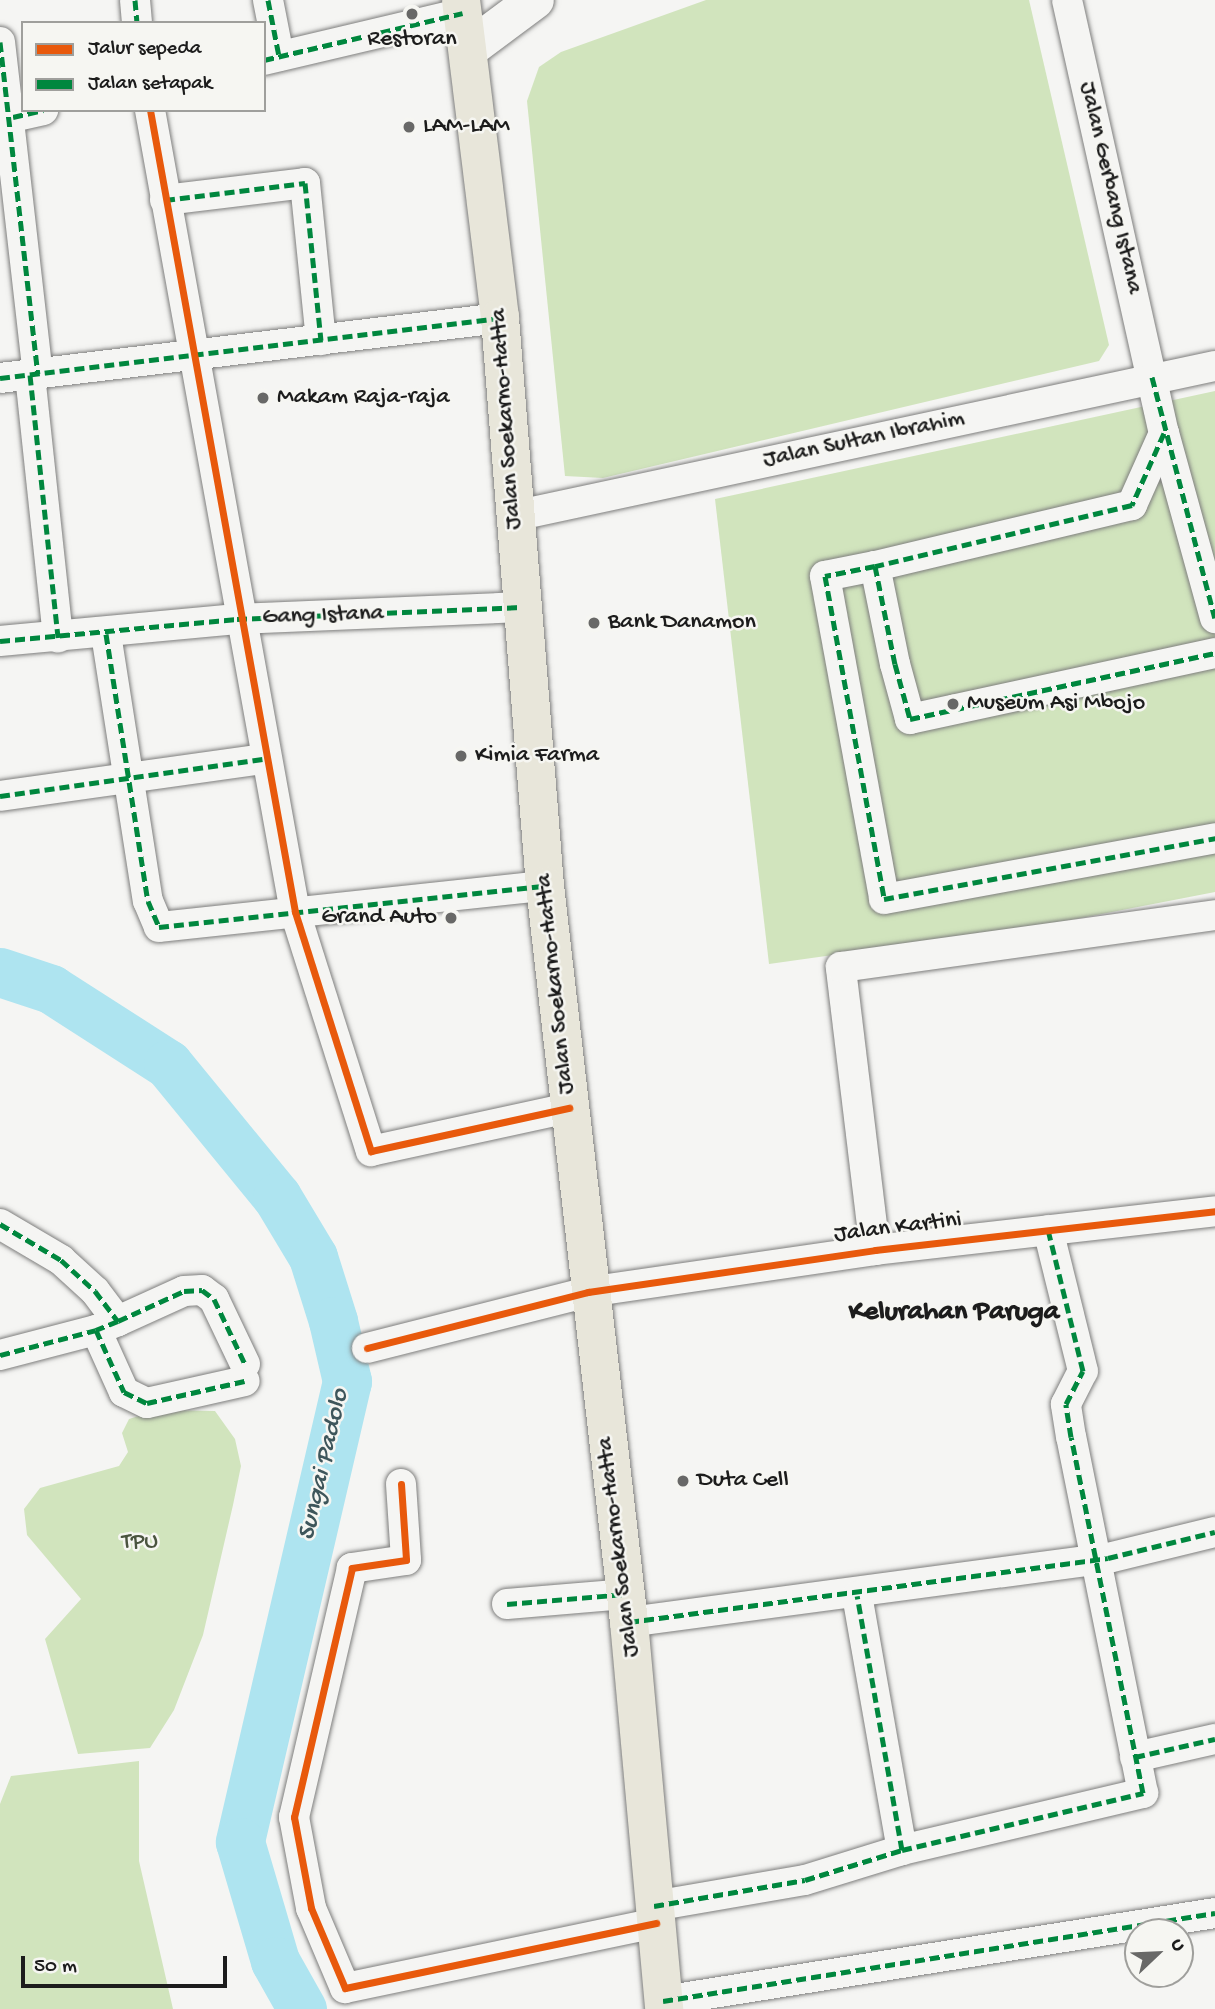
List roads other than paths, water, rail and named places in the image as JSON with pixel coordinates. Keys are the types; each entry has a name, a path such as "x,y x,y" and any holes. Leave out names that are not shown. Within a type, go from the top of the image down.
{"highway":[{"name":"Jalan Soekarno-Hatta","path":"464,21 500,318 520,607 545,887 588,1292 627,1608 663,2005"}],"street":[{"path":"135,0 137,21"},
{"path":"268,0 272,58 464,21 535,0"},
{"name":"Jalan Gerbang Istana","path":"1067,0 1164,433 1215,618"},
{"path":"0,42 13,117 58,638"},
{"path":"13,117 34,112"},
{"path":"150,112 237,619 295,912 371,1151 569,1108"},
{"path":"165,200 305,183 321,340"},
{"path":"0,378 500,318"},
{"name":"Jalan Sultan Ibrahim","path":"514,516 1152,377 1215,366"},
{"path":"1164,433 1132,505 825,576 884,899 1215,838"},
{"path":"875,566 910,719 1215,653"},
{"name":"Gang Istana","path":"0,641 106,634 237,619 520,607"},
{"path":"106,634 148,901 159,927 545,887"},
{"path":"0,796 129,775 264,759"},
{"path":"875,1250 841,967 1215,915"},
{"name":"Jalan Kartini","path":"367,1348 588,1292 875,1250 1215,1210"},
{"path":"0,1224 61,1260 107,1326 124,1392 147,1403 245,1372 214,1299 202,1290 184,1291 107,1326 0,1355"},
{"path":"401,1484 406,1560 352,1569 294,1817 311,1908 345,1988 805,1880 902,1850 1143,1793 1099,1559 1066,1404 1083,1371 1048,1230"},
{"path":"507,1604 627,1608 857,1596 1099,1559 1215,1532"},
{"path":"857,1596 902,1850"},
{"path":"1135,1757 1215,1739"},
{"path":"663,2005 1215,1913"}],"waterway":[{"name":"Sungai Padolo","path":"0,972 51,989 168,1064 277,1197 313,1257 333,1321 347,1381 240,1842 275,1961 302,2009"}],"place":[{"name":"Restoran","path":"412,14"},
{"name":"LAM-LAM","path":"409,127"},
{"name":"Makam Raja-raja","path":"263,398"},
{"name":"Bank Danamon","path":"594,623"},
{"name":"Museum Asi Mbojo","path":"953,704"},
{"name":"Kimia Farma","path":"461,756"},
{"name":"Grand Auto","path":"451,918"},
{"name":"Duta Cell","path":"683,1481"}],"district":[{"name":"Kelurahan Paruga","path":"954,1313"}],"park label":[{"name":"TPU","path":"140,1543"}]}
